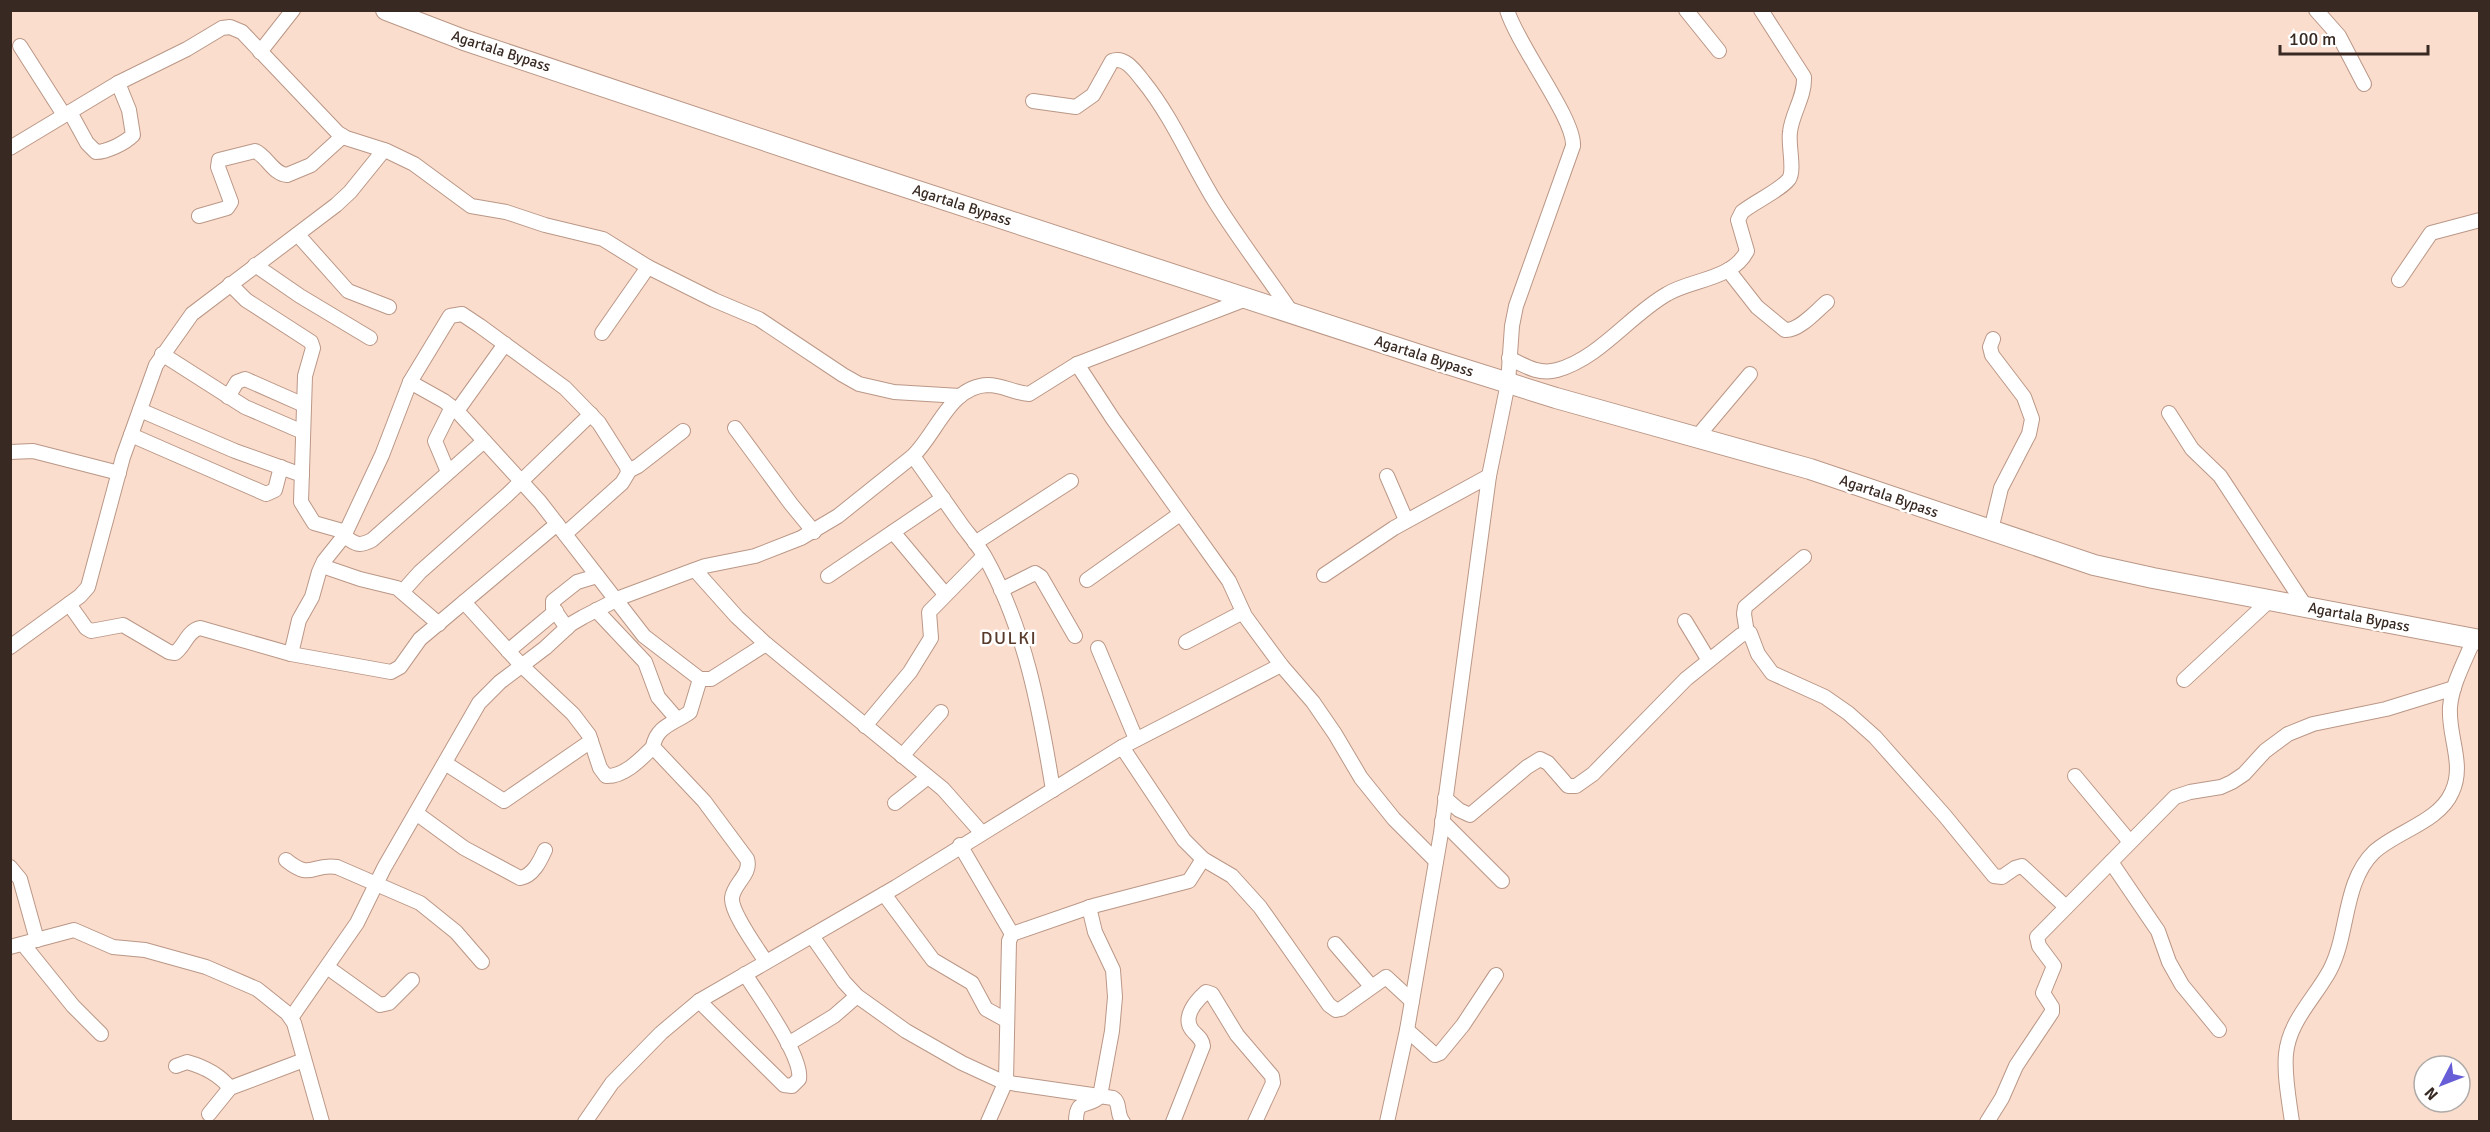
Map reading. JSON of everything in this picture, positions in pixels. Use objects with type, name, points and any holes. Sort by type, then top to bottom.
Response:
[{"type":"highway","name":"Agartala Bypass","points":[[386,10],[464,40],[1292,313],[1508,383],[1697,436],[1864,487],[2094,565],[2477,640]]},
{"type":"street","points":[[260,52],[293,10]]},
{"type":"street","points":[[1387,1122],[1407,1030],[1436,861],[1489,476],[1508,383],[1516,306],[1561,183],[1574,138],[1567,122],[1516,36],[1507,10]]},
{"type":"street","points":[[1686,10],[1719,51]]},
{"type":"street","points":[[1509,358],[1533,370],[1546,372],[1569,366],[1667,293],[1728,270],[1744,258],[1747,251],[1738,220],[1742,212],[1789,179],[1792,170],[1789,151],[1790,130],[1804,86],[1804,77],[1761,10]]},
{"type":"street","points":[[2316,10],[2339,36],[2364,84]]},
{"type":"street","points":[[10,148],[118,83],[222,28],[230,27],[237,29],[343,136],[384,150],[414,164],[471,206],[506,212],[545,225],[603,239],[648,267],[714,300],[759,319],[859,384],[894,392],[960,396]]},
{"type":"street","points":[[20,45],[87,143],[96,152],[101,152],[133,135],[131,117],[118,83]]},
{"type":"street","points":[[1033,101],[1076,107],[1093,95],[1112,61],[1118,58],[1124,60],[1144,82],[1172,124],[1216,203],[1292,313]]},
{"type":"street","points":[[199,216],[227,208],[231,202],[218,167],[219,160],[255,151],[260,153],[278,172],[287,175],[311,165],[343,136]]},
{"type":"street","points":[[10,647],[69,604],[88,587],[119,473],[140,410],[162,354],[192,314],[298,235],[350,192],[384,150]]},
{"type":"street","points":[[2399,280],[2431,233],[2480,220]]},
{"type":"street","points":[[298,235],[348,291],[389,307]]},
{"type":"street","points":[[255,265],[300,297],[370,338]]},
{"type":"street","points":[[602,333],[648,267]]},
{"type":"street","points":[[1728,270],[1757,307],[1785,330],[1798,326],[1827,302]]},
{"type":"street","points":[[230,284],[250,303],[311,342],[313,348],[306,369],[301,502],[311,519],[318,524],[345,534],[356,545],[363,545],[372,540],[484,441]]},
{"type":"street","points":[[291,1018],[357,923],[377,883],[479,703],[500,681],[522,666],[567,628],[615,600],[695,570],[755,556],[814,532],[838,516],[913,456],[960,396],[974,388],[987,385],[1029,394],[1077,364],[1249,298]]},
{"type":"street","points":[[291,654],[299,620],[312,597],[322,566],[345,534],[382,455],[410,382],[444,322],[454,314],[462,314],[565,388],[591,414],[628,471]]},
{"type":"street","points":[[1990,530],[2001,488],[2029,434],[2032,419],[2024,397],[1992,355],[1990,347],[1994,339]]},
{"type":"street","points":[[448,472],[435,441],[454,409],[505,344]]},
{"type":"street","points":[[162,354],[245,407],[303,432]]},
{"type":"street","points":[[1077,364],[1113,419],[1229,581],[1243,612],[1335,734],[1361,778],[1394,819],[1436,861]]},
{"type":"street","points":[[1697,436],[1750,374]]},
{"type":"street","points":[[228,397],[237,382],[245,379],[304,405]]},
{"type":"street","points":[[410,382],[454,409],[522,481],[644,636],[700,679],[711,679],[766,644]]},
{"type":"street","points":[[140,410],[235,451],[302,475]]},
{"type":"street","points":[[2169,413],[2192,449],[2220,476],[2306,607]]},
{"type":"street","points":[[403,591],[420,572],[522,481],[591,414]]},
{"type":"street","points":[[735,428],[814,532]]},
{"type":"street","points":[[69,604],[91,631],[117,624],[123,625],[174,653],[179,650],[190,633],[200,628],[291,654],[391,672],[400,667],[420,639],[561,529],[609,496],[622,483],[628,471],[638,466],[683,430]]},
{"type":"street","points":[[131,435],[266,495],[275,490],[281,468]]},
{"type":"street","points":[[10,452],[33,452],[119,473]]},
{"type":"street","points":[[913,456],[984,556],[1001,590],[1017,630],[1031,678],[1042,722],[1053,790]]},
{"type":"street","points":[[1386,476],[1406,520]]},
{"type":"street","points":[[1324,575],[1406,520],[1489,476]]},
{"type":"street","points":[[975,543],[1071,481]]},
{"type":"street","points":[[828,576],[943,498]]},
{"type":"street","points":[[1087,580],[1180,514]]},
{"type":"street","points":[[894,532],[945,594]]},
{"type":"street","points":[[865,726],[910,672],[931,638],[929,612],[984,556]]},
{"type":"street","points":[[1804,557],[1745,607],[1747,633],[1753,637],[1758,654],[1772,673],[1825,698],[1848,713],[1875,737],[1994,876],[2002,877],[2018,866],[2022,867],[2066,907]]},
{"type":"street","points":[[322,566],[403,591],[439,624]]},
{"type":"street","points":[[695,570],[737,617],[766,644],[943,789],[981,832]]},
{"type":"street","points":[[1001,590],[1028,574],[1035,573],[1041,577],[1076,636]]},
{"type":"street","points":[[567,628],[552,604],[556,597],[577,582],[597,576]]},
{"type":"street","points":[[2184,680],[2270,600]]},
{"type":"street","points":[[464,603],[522,666],[573,714],[591,741],[600,768],[606,776],[612,776],[633,765],[652,747],[663,728],[690,712],[700,679]]},
{"type":"street","points":[[596,610],[645,662],[658,697],[677,719]]},
{"type":"street","points":[[508,651],[555,611]]},
{"type":"street","points":[[1186,642],[1243,612]]},
{"type":"street","points":[[1685,621],[1708,659]]},
{"type":"street","points":[[1445,798],[1459,810],[1470,815],[1527,767],[1540,759],[1548,763],[1568,786],[1576,786],[1593,774],[1664,700],[1708,659],[1747,633]]},
{"type":"street","points":[[2292,1122],[2286,1053],[2297,1019],[2330,970],[2339,947],[2352,892],[2364,863],[2375,852],[2436,812],[2448,801],[2457,781],[2458,766],[2450,708],[2454,688],[2477,640]]},
{"type":"street","points":[[1098,648],[1136,739]]},
{"type":"street","points":[[585,1122],[612,1083],[661,1033],[699,1001],[884,894],[1122,747],[1281,665]]},
{"type":"street","points":[[1987,1122],[2002,1098],[2016,1066],[2050,1019],[2052,1007],[2043,993],[2054,966],[2039,946],[2037,937],[2175,797],[2221,787],[2232,782],[2244,774],[2265,751],[2288,734],[2313,724],[2386,709],[2454,688]]},
{"type":"street","points":[[902,756],[941,712]]},
{"type":"street","points":[[445,763],[504,801],[591,741]]},
{"type":"street","points":[[652,747],[704,801],[747,859],[749,864],[747,870],[734,890],[732,903],[766,962]]},
{"type":"street","points":[[1122,747],[1184,840],[1203,859],[1232,876],[1260,907],[1329,1005],[1336,1010],[1341,1009],[1386,977],[1412,1001]]},
{"type":"street","points":[[2075,776],[2130,842]]},
{"type":"street","points":[[895,803],[928,777]]},
{"type":"street","points":[[416,813],[464,848],[520,878],[528,875],[538,865],[545,850]]},
{"type":"street","points":[[1442,821],[1502,881]]},
{"type":"street","points":[[960,845],[1012,934]]},
{"type":"street","points":[[988,1122],[1005,1082],[1009,941],[1012,934],[1089,907],[1189,881],[1203,859]]},
{"type":"street","points":[[286,860],[299,870],[309,872],[327,866],[337,867],[420,903],[456,932],[482,962]]},
{"type":"street","points":[[2111,862],[2142,904],[2158,931],[2169,962],[2182,985],[2219,1030]]},
{"type":"street","points":[[10,867],[20,879],[37,940]]},
{"type":"street","points":[[884,894],[933,960],[972,983],[986,1009],[1006,1020]]},
{"type":"street","points":[[1076,1122],[1077,1109],[1095,1101],[1100,1096],[1112,1031],[1115,997],[1113,970],[1095,932],[1089,907]]},
{"type":"street","points":[[101,1034],[17,946],[74,930],[113,947],[145,950],[206,967],[257,989],[291,1018],[322,1122]]},
{"type":"street","points":[[812,936],[844,982],[857,996],[914,1036],[962,1063],[1005,1082],[1116,1099],[1119,1118],[1123,1122]]},
{"type":"street","points":[[1335,944],[1371,986]]},
{"type":"street","points":[[327,967],[380,1005],[389,1003],[412,980]]},
{"type":"street","points":[[699,1001],[784,1085],[789,1087],[796,1084],[800,1074],[788,1044],[745,974]]},
{"type":"street","points":[[1407,1030],[1428,1050],[1435,1054],[1440,1053],[1463,1025],[1496,975]]},
{"type":"street","points":[[1173,1122],[1203,1046],[1203,1041],[1192,1029],[1188,1018],[1194,1004],[1206,992],[1212,994],[1237,1035],[1272,1076],[1273,1083],[1259,1120]]},
{"type":"street","points":[[788,1044],[834,1016],[857,996]]},
{"type":"street","points":[[209,1114],[230,1088],[304,1060]]},
{"type":"street","points":[[176,1066],[187,1062],[213,1072],[230,1088]]},
{"type":"district","name":"DULKI","points":[[1009,638]]}]
